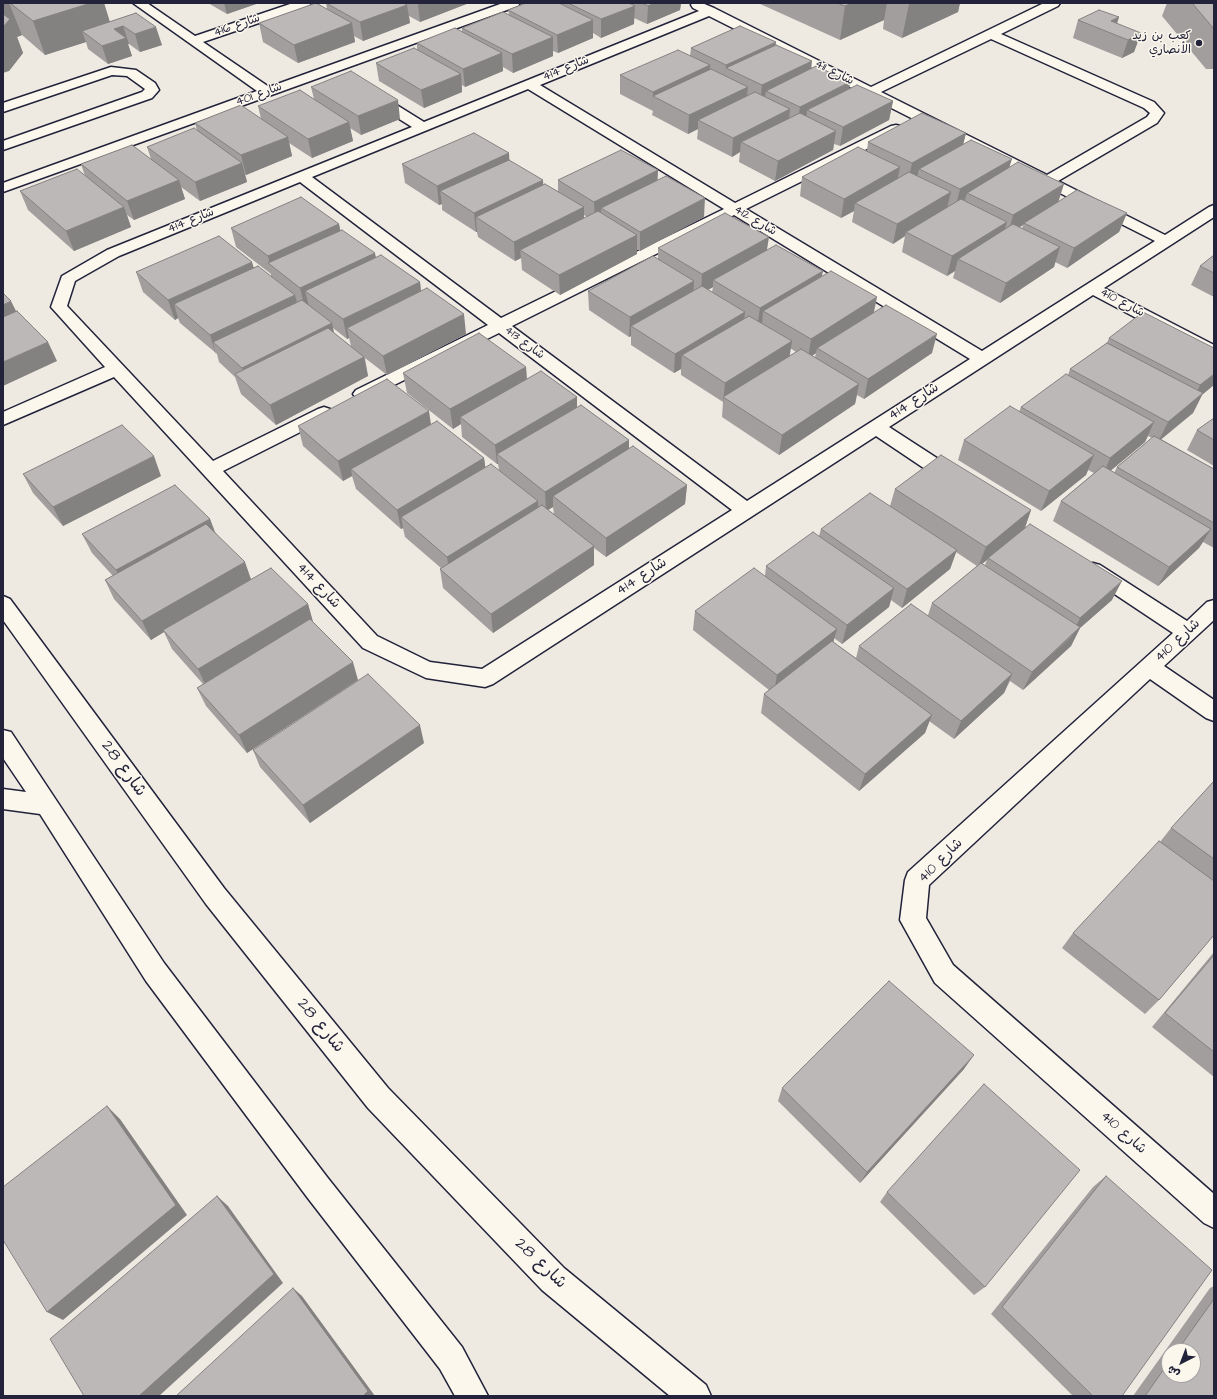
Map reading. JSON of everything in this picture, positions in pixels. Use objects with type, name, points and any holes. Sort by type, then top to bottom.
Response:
[{"type":"street","name":"شارع 416","points":[[139,3],[267,92]]},
{"type":"street","name":"شارع 416","points":[[193,40],[305,3]]},
{"type":"street","name":"شارع 401","points":[[3,188],[514,3]]},
{"type":"street","name":"شارع 411","points":[[694,3],[1166,241]]},
{"type":"street","points":[[872,92],[1054,3]]},
{"type":"street","name":"شارع 414","points":[[710,11],[113,253],[68,279],[59,307],[370,642],[426,670],[485,678],[1214,210]]},
{"type":"street","points":[[991,34],[1150,105],[1157,114],[1152,120],[1048,181]]},
{"type":"street","points":[[331,69],[344,77]]},
{"type":"street","points":[[3,108],[111,71],[131,73],[150,86],[152,90],[147,95],[3,146]]},
{"type":"street","name":"شارع 412","points":[[529,84],[982,359]]},
{"type":"street","points":[[364,90],[422,127]]},
{"type":"street","points":[[210,470],[920,117]]},
{"type":"street","name":"شارع 413","points":[[302,176],[746,510]]},
{"type":"street","name":"شارع 410","points":[[1093,288],[1214,352]]},
{"type":"street","points":[[3,419],[117,369]]},
{"type":"street","points":[[876,427],[969,488]]},
{"type":"street","points":[[1075,558],[1188,632]]},
{"type":"street","name":"شارع 28","points":[[3,604],[215,896],[378,1098],[553,1279],[695,1396]]},
{"type":"street","name":"شارع 410","points":[[1214,608],[917,880],[913,920],[944,974],[1214,1213]]},
{"type":"street","points":[[1149,667],[1214,712]]},
{"type":"street","points":[[3,739],[48,805],[155,972],[317,1187],[451,1358],[472,1396]]},
{"type":"street","points":[[3,800],[48,805]]},
{"type":"building","points":[[10,3],[91,3],[33,21]]},
{"type":"building","points":[[316,3],[352,23],[294,45],[259,23]]},
{"type":"building","points":[[326,3],[404,3],[407,5],[360,22]]},
{"type":"building","points":[[526,3],[559,3],[593,20],[557,35],[508,10]]},
{"type":"building","points":[[568,3],[629,3],[635,6],[601,19]]},
{"type":"building","points":[[642,3],[654,3],[648,6]]},
{"type":"building","points":[[837,3],[852,3],[845,6]]},
{"type":"building","points":[[1192,3],[1214,3],[1214,29]]},
{"type":"building","points":[[1099,10],[1119,17],[1111,21],[1141,33],[1128,40],[1078,20]]},
{"type":"building","points":[[503,12],[553,37],[512,54],[462,28]]},
{"type":"building","points":[[136,13],[156,27],[135,34],[123,26],[114,29],[126,38],[102,46],[82,31]]},
{"type":"building","points":[[3,14],[10,19],[3,27]]},
{"type":"building","points":[[740,26],[776,42],[726,65],[691,48]]},
{"type":"building","points":[[455,28],[502,53],[463,69],[417,43]]},
{"type":"building","points":[[776,45],[812,61],[762,85],[726,68]]},
{"type":"building","points":[[414,48],[461,74],[421,90],[376,63]]},
{"type":"building","points":[[678,50],[710,65],[653,92],[620,75]]},
{"type":"building","points":[[816,66],[850,82],[800,107],[766,91]]},
{"type":"building","points":[[711,69],[748,87],[689,115],[653,96]]},
{"type":"building","points":[[351,71],[398,100],[358,116],[311,87]]},
{"type":"building","points":[[857,85],[893,101],[843,127],[807,110]]},
{"type":"building","points":[[300,90],[349,122],[308,139],[258,106]]},
{"type":"building","points":[[755,92],[790,109],[733,138],[698,120]]},
{"type":"building","points":[[241,105],[288,137],[241,155],[195,123]]},
{"type":"building","points":[[800,113],[836,131],[778,161],[741,142]]},
{"type":"building","points":[[922,113],[966,133],[912,163],[868,142]]},
{"type":"building","points":[[194,128],[242,163],[195,182],[147,147]]},
{"type":"building","points":[[474,133],[509,153],[437,186],[402,164]]},
{"type":"building","points":[[971,140],[1012,159],[960,189],[919,169]]},
{"type":"building","points":[[132,145],[179,180],[127,201],[81,164]]},
{"type":"building","points":[[858,147],[900,167],[844,199],[802,177]]},
{"type":"building","points":[[621,150],[658,170],[594,202],[558,180]]},
{"type":"building","points":[[509,160],[543,180],[474,213],[440,191]]},
{"type":"building","points":[[1018,162],[1064,184],[1013,215],[967,193]]},
{"type":"building","points":[[77,169],[124,207],[66,231],[20,191]]},
{"type":"building","points":[[909,172],[951,192],[897,224],[855,203]]},
{"type":"building","points":[[666,176],[705,198],[640,232],[601,208]]},
{"type":"building","points":[[545,184],[584,207],[514,242],[476,217]]},
{"type":"building","points":[[1077,190],[1127,213],[1074,248],[1024,223]]},
{"type":"building","points":[[301,197],[339,224],[268,256],[231,228]]},
{"type":"building","points":[[961,199],[1007,222],[952,256],[906,232]]},
{"type":"building","points":[[598,211],[637,235],[559,275],[520,250]]},
{"type":"building","points":[[725,213],[769,237],[702,274],[658,248]]},
{"type":"building","points":[[1013,224],[1060,247],[1006,283],[958,259]]},
{"type":"building","points":[[342,230],[375,253],[300,288],[268,263]]},
{"type":"building","points":[[219,236],[252,262],[168,300],[136,272]]},
{"type":"building","points":[[776,245],[823,271],[760,308],[713,280]]},
{"type":"building","points":[[381,255],[420,282],[343,319],[305,291]]},
{"type":"building","points":[[1214,255],[1214,273],[1200,266]]},
{"type":"building","points":[[653,256],[694,281],[630,317],[588,291]]},
{"type":"building","points":[[258,266],[295,295],[210,335],[174,304]]},
{"type":"building","points":[[831,271],[877,297],[811,339],[763,311]]},
{"type":"building","points":[[702,286],[745,312],[675,354],[631,326]]},
{"type":"building","points":[[427,288],[464,314],[383,356],[347,328]]},
{"type":"building","points":[[3,293],[11,301],[3,305]]},
{"type":"building","points":[[302,300],[332,323],[242,368],[213,342]]},
{"type":"building","points":[[886,305],[937,334],[868,379],[817,348]]},
{"type":"building","points":[[17,311],[48,342],[3,362],[3,317]]},
{"type":"building","points":[[1143,312],[1214,348],[1214,374],[1200,385],[1109,338]]},
{"type":"building","points":[[749,316],[792,341],[725,383],[682,355]]},
{"type":"building","points":[[328,328],[364,357],[270,405],[235,374]]},
{"type":"building","points":[[479,333],[526,367],[450,409],[403,373]]},
{"type":"building","points":[[1107,343],[1203,393],[1168,422],[1070,369]]},
{"type":"building","points":[[801,349],[859,384],[782,435],[723,397]]},
{"type":"building","points":[[541,371],[577,397],[495,445],[460,417]]},
{"type":"building","points":[[1066,374],[1154,422],[1110,458],[1021,407]]},
{"type":"building","points":[[387,379],[429,411],[338,461],[298,426]]},
{"type":"building","points":[[581,405],[629,440],[545,492],[497,454]]},
{"type":"building","points":[[1010,406],[1094,455],[1049,491],[964,440]]},
{"type":"building","points":[[1214,418],[1214,440],[1197,430]]},
{"type":"building","points":[[437,421],[484,458],[397,510],[351,469]]},
{"type":"building","points":[[122,425],[154,456],[53,507],[23,474]]},
{"type":"building","points":[[1154,436],[1214,469],[1214,523],[1117,467]]},
{"type":"building","points":[[633,446],[687,485],[606,538],[553,496]]},
{"type":"building","points":[[941,455],[1031,510],[986,547],[895,489]]},
{"type":"building","points":[[491,464],[538,501],[447,557],[401,517]]},
{"type":"building","points":[[1103,466],[1211,529],[1169,567],[1061,501]]},
{"type":"building","points":[[175,485],[210,519],[116,570],[82,534]]},
{"type":"building","points":[[870,493],[957,550],[907,589],[821,529]]},
{"type":"building","points":[[542,505],[594,546],[491,614],[440,569]]},
{"type":"building","points":[[206,524],[245,562],[142,621],[105,580]]},
{"type":"building","points":[[1030,524],[1122,581],[1080,618],[988,558]]},
{"type":"building","points":[[813,532],[894,588],[847,625],[766,566]]},
{"type":"building","points":[[981,563],[1080,627],[1032,672],[932,603]]},
{"type":"building","points":[[271,568],[308,604],[198,669],[163,630]]},
{"type":"building","points":[[754,568],[837,629],[777,675],[695,611]]},
{"type":"building","points":[[911,604],[1012,674],[961,721],[859,646]]},
{"type":"building","points":[[310,619],[353,662],[239,735],[197,688]]},
{"type":"building","points":[[832,641],[932,715],[865,774],[764,694]]},
{"type":"building","points":[[368,674],[420,725],[303,805],[253,750]]},
{"type":"building","points":[[1214,781],[1214,859],[1171,828]]},
{"type":"building","points":[[1159,841],[1214,881],[1214,935],[1159,1000],[1073,933]]},
{"type":"building","points":[[1214,955],[1214,1052],[1165,1013]]},
{"type":"building","points":[[889,981],[974,1055],[867,1172],[782,1088]]},
{"type":"building","points":[[984,1084],[1080,1170],[985,1287],[887,1192]]},
{"type":"building","points":[[107,1106],[176,1205],[47,1312],[3,1240],[3,1187]]},
{"type":"building","points":[[1106,1176],[1212,1270],[1122,1396],[1093,1396],[1002,1307]]},
{"type":"building","points":[[217,1196],[274,1274],[139,1396],[84,1396],[50,1339]]},
{"type":"building","points":[[293,1288],[368,1391],[363,1396],[176,1396]]},
{"type":"building","points":[[1214,1299],[1214,1396],[1145,1396],[1161,1373],[1161,1383],[1201,1383],[1201,1343],[1183,1343]]},
{"type":"place","name":"كعب بن زيد الأنصاري","points":[[1199,43]]}]
